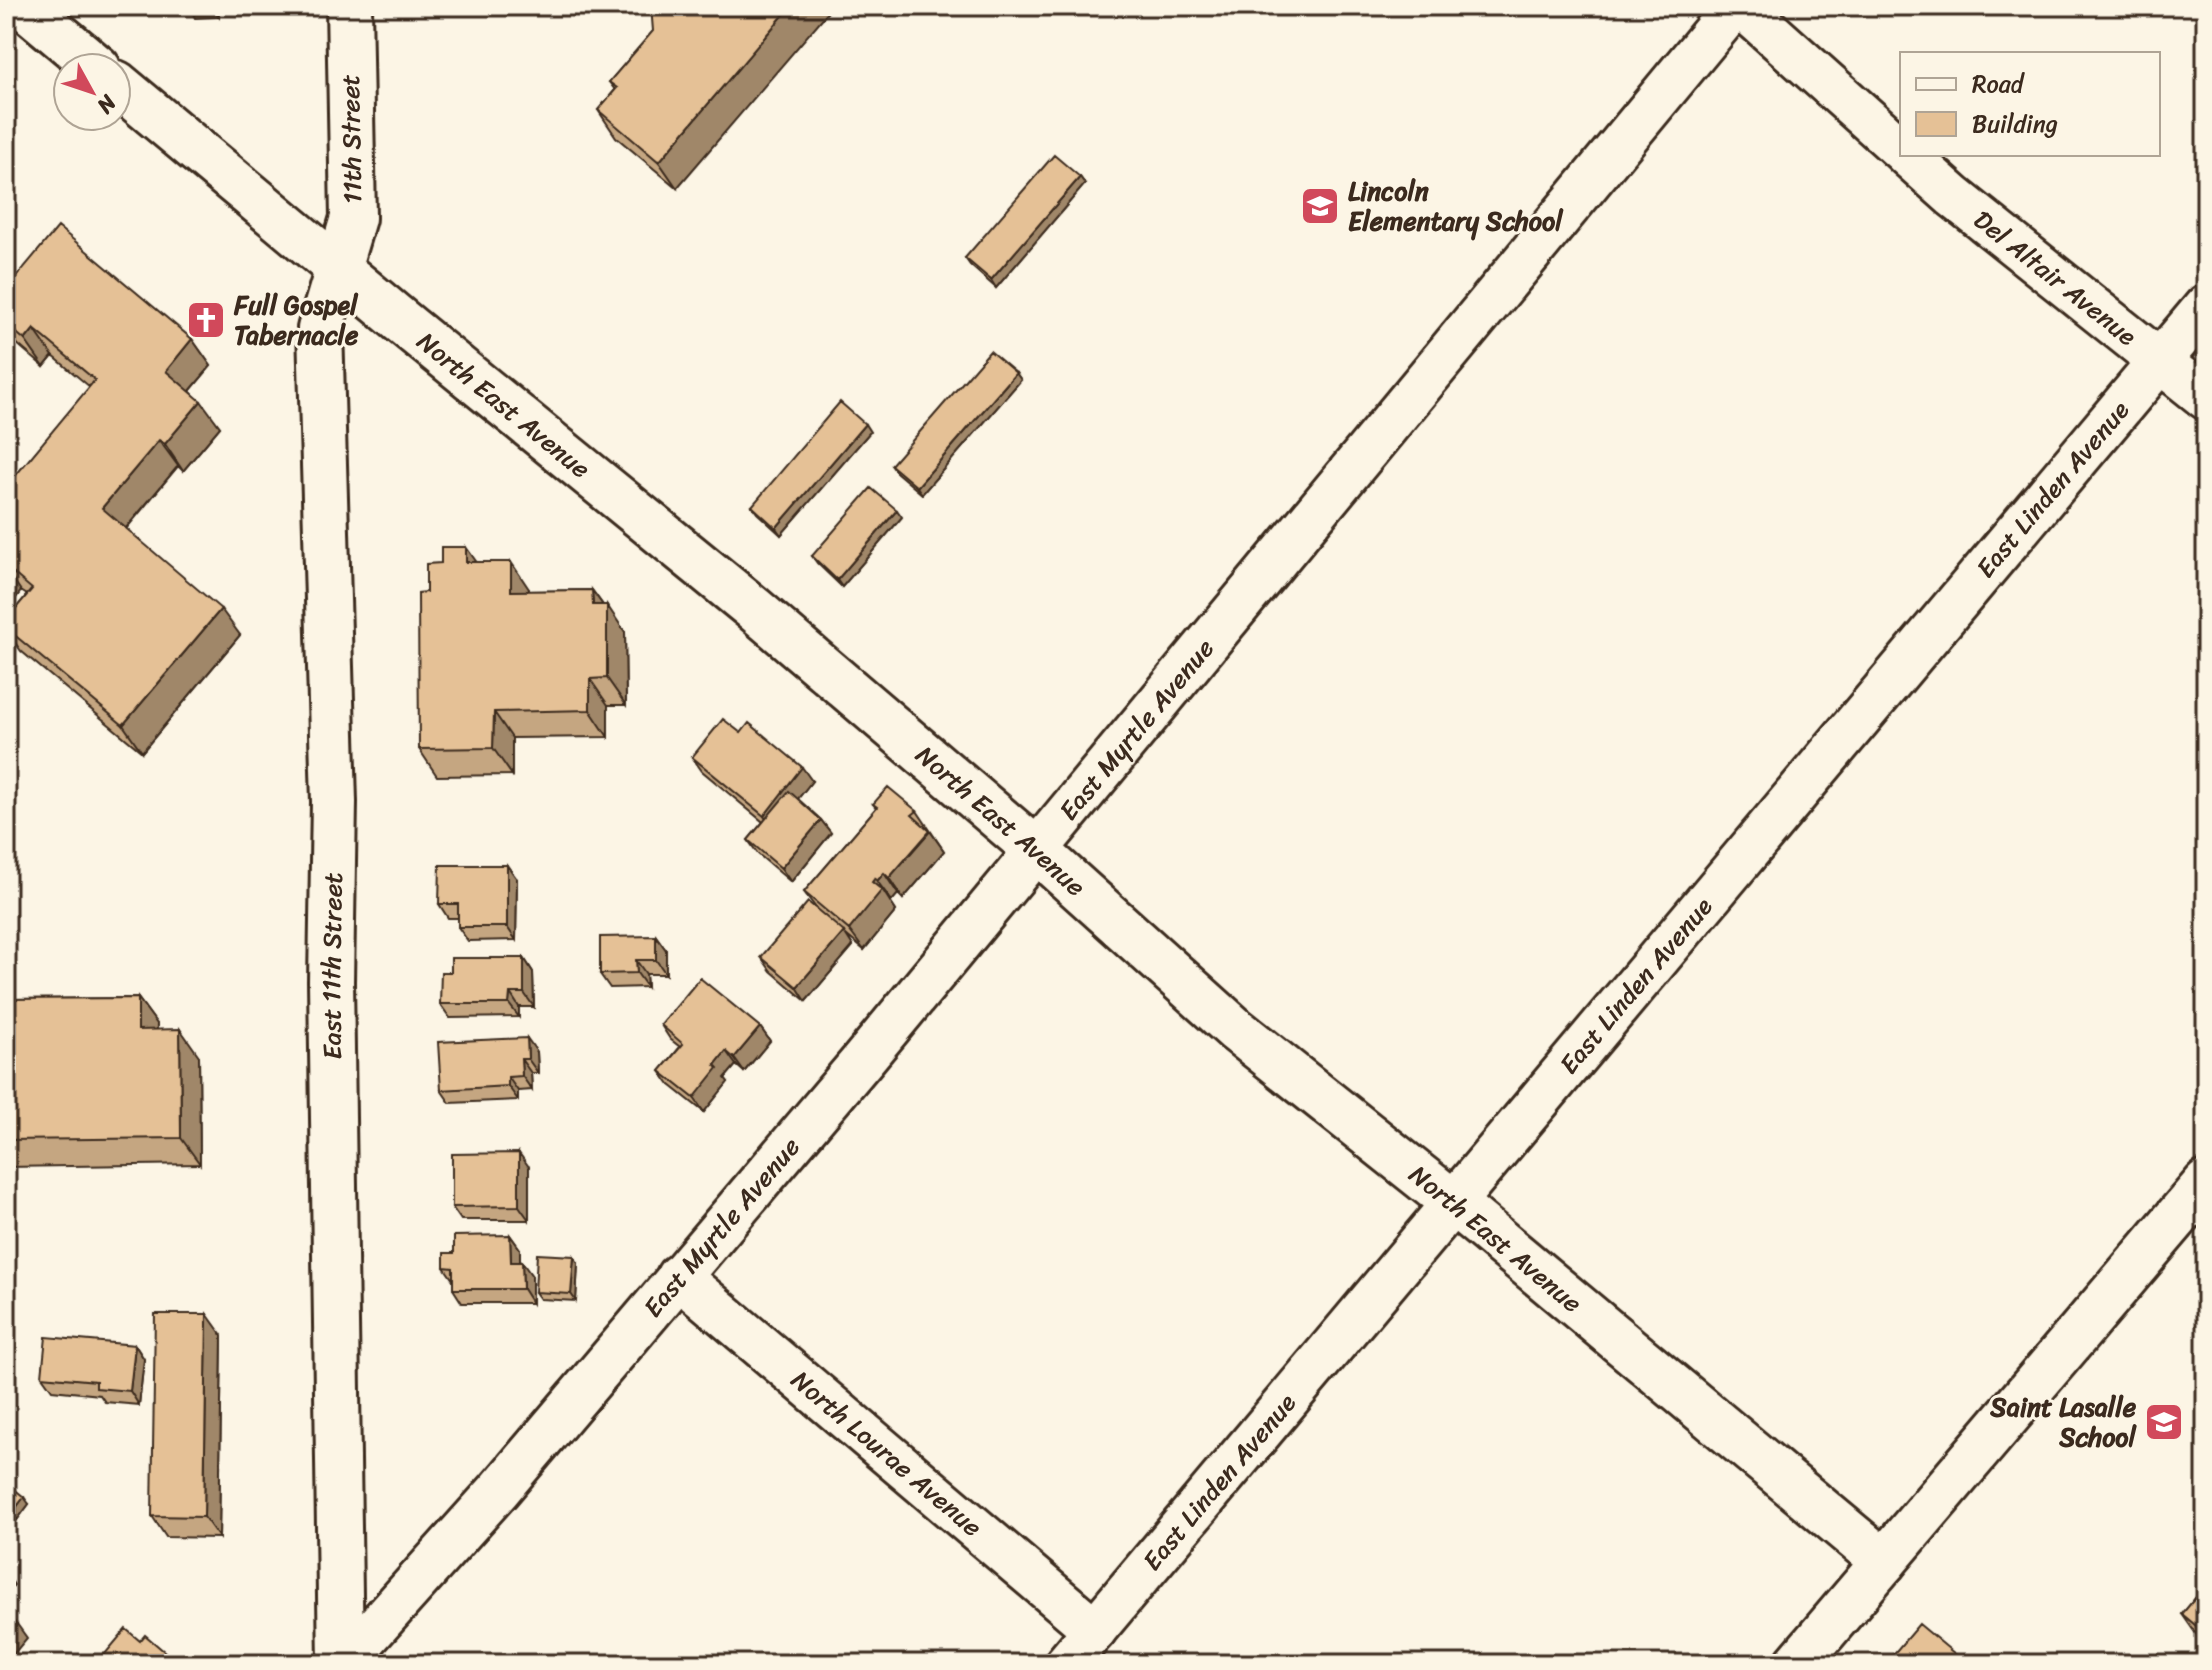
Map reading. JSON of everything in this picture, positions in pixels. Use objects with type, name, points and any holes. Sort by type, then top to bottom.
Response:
[{"type":"street","points":[[24,6],[79,52]]},
{"type":"street","name":"11th Street","points":[[338,270],[353,218],[349,6]]},
{"type":"street","name":"Del Altair Avenue","points":[[1738,6],[1900,148]]},
{"type":"street","name":"East Myrtle Avenue","points":[[342,1664],[499,1490],[862,1061],[1738,6]]},
{"type":"street","name":"North East Avenue","points":[[132,96],[338,270],[753,608],[1035,849],[1235,1029],[1455,1204],[1884,1562]]},
{"type":"street","name":"Del Altair Avenue","points":[[1908,156],[1953,196],[2206,398]]},
{"type":"street","name":"East 11th Street","points":[[338,270],[320,329],[334,802],[331,981],[342,1664]]},
{"type":"street","name":"East Linden Avenue","points":[[1066,1664],[2206,306]]},
{"type":"street","points":[[1797,1664],[2206,1183]]},
{"type":"street","name":"North Lourae Avenue","points":[[678,1276],[1095,1630]]},
{"type":"building","points":[[190,6],[214,6],[214,10],[191,10]]},
{"type":"building","points":[[651,6],[791,6],[659,162],[598,110],[617,88],[609,82],[653,31]]},
{"type":"building","points":[[1054,155],[1080,177],[991,280],[965,258]]},
{"type":"building","points":[[58,227],[192,339],[166,371],[201,401],[165,444],[159,440],[102,508],[221,609],[123,725],[6,628],[6,620],[32,589],[6,567],[6,487],[95,380],[34,329],[25,340],[6,324],[6,289]]},
{"type":"building","points":[[990,351],[1016,373],[917,487],[891,465]]},
{"type":"building","points":[[840,402],[865,424],[776,528],[752,506]]},
{"type":"building","points":[[871,488],[897,510],[837,580],[812,556]]},
{"type":"building","points":[[441,547],[466,547],[466,562],[511,562],[511,591],[592,590],[593,605],[607,605],[607,678],[590,679],[590,710],[494,712],[493,748],[419,749],[418,593],[426,592],[426,564],[441,563]]},
{"type":"building","points":[[723,719],[741,733],[749,723],[802,767],[764,816],[692,757]]},
{"type":"building","points":[[888,787],[917,811],[912,815],[930,831],[889,878],[884,873],[877,881],[875,878],[872,882],[882,890],[849,930],[804,892],[877,807],[873,804]]},
{"type":"building","points":[[789,791],[821,820],[781,868],[748,840]]},
{"type":"building","points":[[440,865],[507,865],[507,927],[458,927],[458,904],[439,904]]},
{"type":"building","points":[[808,902],[844,932],[797,987],[761,957]]},
{"type":"building","points":[[656,936],[656,960],[636,960],[637,973],[600,974],[600,937]]},
{"type":"building","points":[[451,958],[524,958],[524,993],[510,993],[509,1004],[440,1004],[441,972],[451,972]]},
{"type":"building","points":[[700,978],[760,1027],[734,1058],[726,1051],[715,1065],[718,1068],[694,1098],[660,1071],[683,1044],[661,1025]]},
{"type":"building","points":[[138,998],[138,1030],[180,1029],[181,1138],[6,1140],[6,999]]},
{"type":"building","points":[[527,1038],[528,1059],[521,1059],[522,1076],[508,1077],[508,1086],[441,1090],[438,1042]]},
{"type":"building","points":[[519,1153],[519,1206],[452,1207],[452,1154]]},
{"type":"building","points":[[510,1235],[511,1262],[522,1262],[523,1289],[453,1289],[453,1268],[444,1267],[444,1253],[454,1253],[454,1236]]},
{"type":"building","points":[[537,1254],[574,1256],[571,1294],[535,1292]]},
{"type":"building","points":[[155,1314],[207,1314],[204,1517],[152,1516]]},
{"type":"building","points":[[46,1337],[135,1345],[130,1391],[96,1388],[96,1381],[42,1376]]},
{"type":"building","points":[[8,1484],[24,1497],[12,1513],[6,1508]]},
{"type":"building","points":[[2206,1585],[2206,1634],[2182,1614]]},
{"type":"building","points":[[6,1615],[17,1624],[6,1637]]},
{"type":"building","points":[[1919,1624],[1967,1664],[1885,1664]]},
{"type":"building","points":[[126,1629],[140,1641],[145,1635],[179,1664],[90,1664],[96,1657],[100,1660]]},
{"type":"place","name":"Lincoln Elementary School","points":[[1320,206]]},
{"type":"place","name":"Full Gospel Tabernacle","points":[[206,320]]},
{"type":"place","name":"Saint Lasalle School","points":[[2164,1422]]}]
